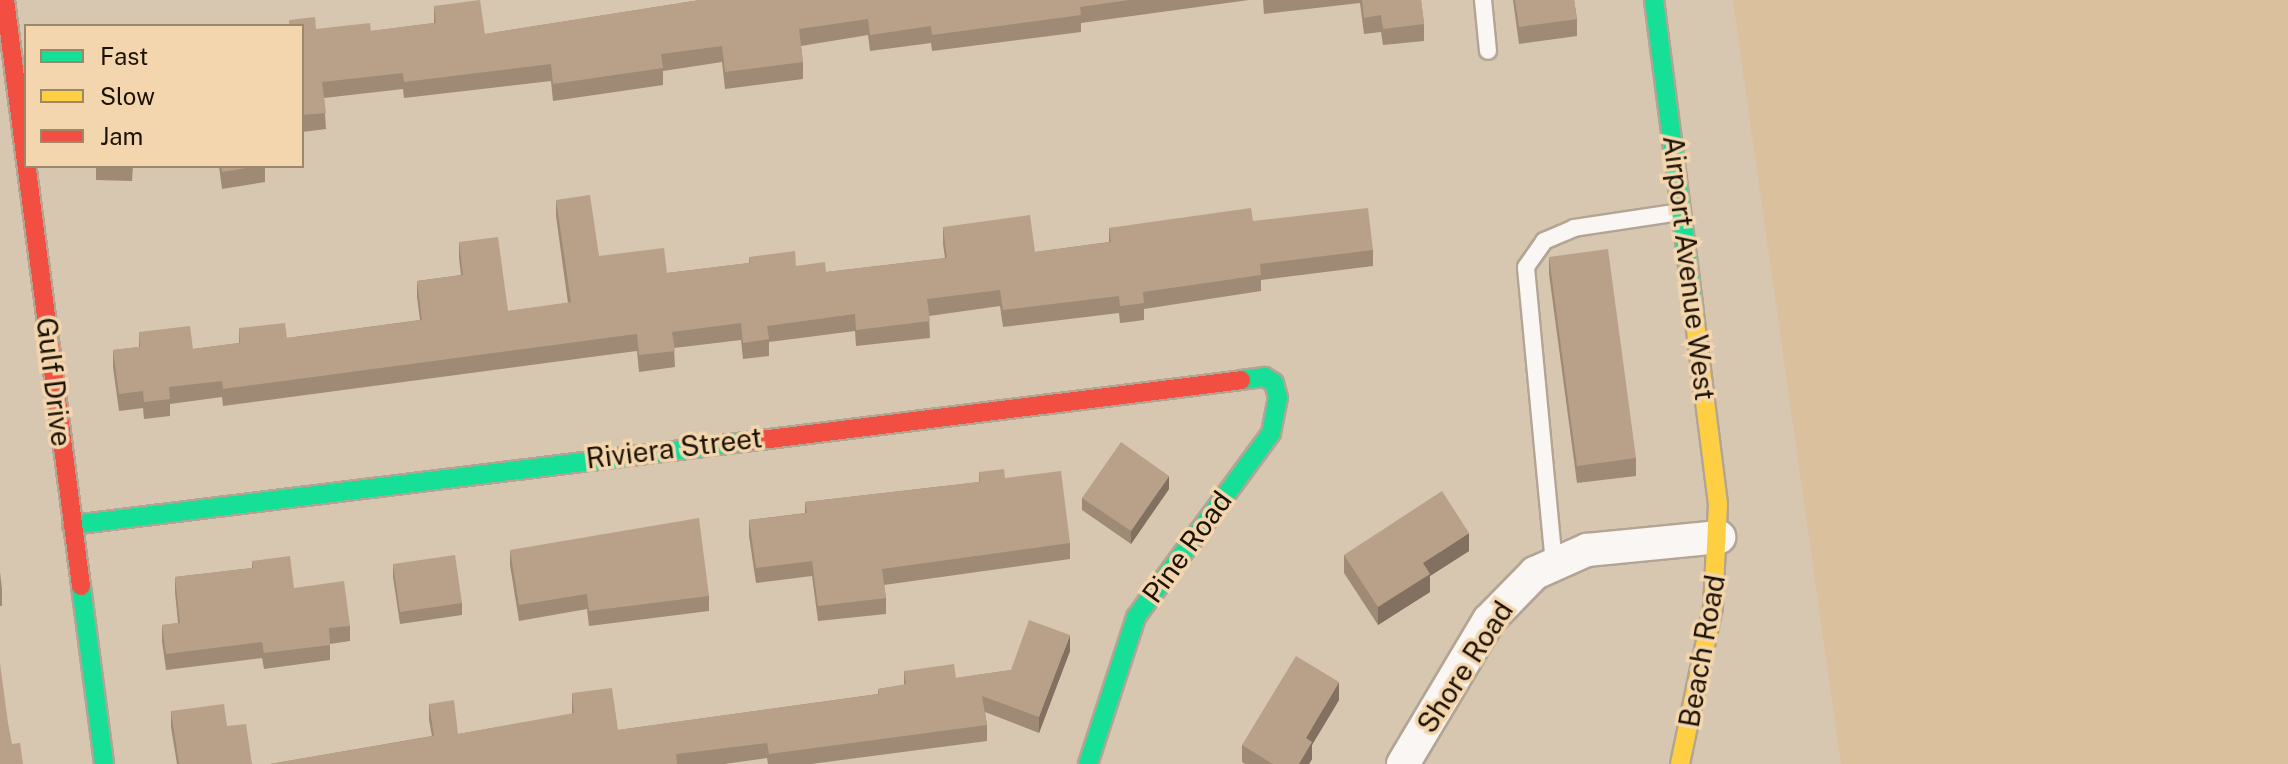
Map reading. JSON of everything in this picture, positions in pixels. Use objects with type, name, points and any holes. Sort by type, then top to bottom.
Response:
[{"type":"street","name":"Gulf Drive","points":[[5,0],[24,149]]},
{"type":"street","name":"Airport Avenue West","points":[[1654,0],[1714,460],[1719,537]]},
{"type":"street","name":"Gulf Drive","points":[[26,168],[104,764]]},
{"type":"street","name":"Riviera Street","points":[[72,525],[1254,375],[1274,383]]},
{"type":"street","name":"Pine Road","points":[[1088,764],[1136,617],[1271,433],[1278,411],[1274,383]]},
{"type":"street","name":"Shore Road","points":[[1403,764],[1489,620],[1507,597],[1554,564],[1587,550],[1719,537]]},
{"type":"street","name":"Beach Road","points":[[1680,764],[1707,646],[1719,537]]},
{"type":"lane","points":[[1483,0],[1488,51]]},
{"type":"lane","points":[[1554,564],[1526,267],[1544,241],[1574,228],[1681,212]]},
{"type":"shaded area","points":[[1733,0],[2288,0],[2288,764],[1841,764]]},
{"type":"building","points":[[480,0],[485,34],[700,0],[1129,0],[1080,7],[1081,15],[932,35],[931,26],[870,35],[868,19],[799,29],[803,62],[725,72],[722,46],[661,54],[663,68],[553,84],[551,64],[404,82],[403,73],[322,82],[326,113],[304,115],[304,24],[289,24],[289,20],[315,17],[316,29],[370,23],[371,31],[436,23],[434,6]]},
{"type":"building","points":[[1362,0],[1421,0],[1424,24],[1383,29],[1381,15],[1364,18]]},
{"type":"building","points":[[1515,0],[1574,0],[1577,19],[1519,27]]},
{"type":"building","points":[[221,168],[247,168],[222,172]]},
{"type":"building","points":[[590,195],[599,256],[664,248],[667,273],[750,263],[749,257],[795,251],[796,266],[825,262],[826,272],[947,258],[943,227],[1030,215],[1035,252],[1111,242],[1109,228],[1251,208],[1253,221],[1368,208],[1373,250],[1260,264],[1261,275],[1143,292],[1144,303],[1120,306],[1119,296],[1003,310],[1000,290],[927,299],[930,321],[856,330],[855,314],[767,326],[769,339],[743,343],[741,323],[672,332],[675,351],[639,355],[637,334],[223,389],[222,381],[169,387],[170,399],[144,402],[143,391],[119,394],[113,350],[140,347],[139,332],[190,326],[193,349],[240,343],[239,328],[285,323],[287,338],[422,320],[417,281],[463,275],[459,242],[498,237],[508,311],[571,302],[556,200]]},
{"type":"building","points":[[1608,249],[1636,458],[1577,466],[1549,257]]},
{"type":"building","points":[[1121,442],[1169,476],[1131,531],[1082,498]]},
{"type":"building","points":[[1004,469],[1005,478],[1061,471],[1070,543],[882,569],[886,598],[818,606],[812,561],[756,568],[749,520],[807,513],[805,502],[980,482],[979,472]]},
{"type":"building","points":[[1442,491],[1469,533],[1423,563],[1430,574],[1378,607],[1344,555]]},
{"type":"building","points":[[699,518],[709,596],[589,611],[587,594],[519,605],[510,550]]},
{"type":"building","points":[[455,555],[462,603],[400,612],[393,564]]},
{"type":"building","points":[[290,556],[294,588],[344,581],[350,626],[329,628],[330,645],[264,653],[262,642],[166,654],[162,625],[180,623],[175,577],[253,568],[252,561]]},
{"type":"building","points":[[1029,620],[1070,635],[1039,717],[982,696],[987,725],[769,754],[767,743],[676,754],[677,764],[270,764],[434,736],[429,704],[454,700],[458,734],[574,713],[572,693],[612,688],[618,730],[879,694],[878,689],[906,684],[904,671],[954,664],[956,678],[1011,670]]},
{"type":"building","points":[[1296,656],[1339,682],[1306,738],[1312,742],[1299,764],[1273,764],[1242,745]]},
{"type":"building","points":[[0,663],[12,744],[20,743],[23,764],[0,764]]},
{"type":"building","points":[[224,704],[227,726],[246,724],[252,764],[179,764],[171,711]]},
{"type":"traffic: fast","points":[[1654,0],[1693,306]]},
{"type":"traffic: fast","points":[[1088,764],[1136,617],[1271,433],[1278,398],[1274,383],[1265,377],[1241,380]]},
{"type":"traffic: fast","points":[[72,525],[745,442]]},
{"type":"traffic: fast","points":[[81,586],[104,764]]},
{"type":"traffic: slow","points":[[1680,764],[1713,607],[1718,504],[1693,306]]},
{"type":"traffic: jam","points":[[5,0],[24,146]]},
{"type":"traffic: jam","points":[[27,168],[81,586]]},
{"type":"traffic: jam","points":[[745,442],[1241,380]]}]
